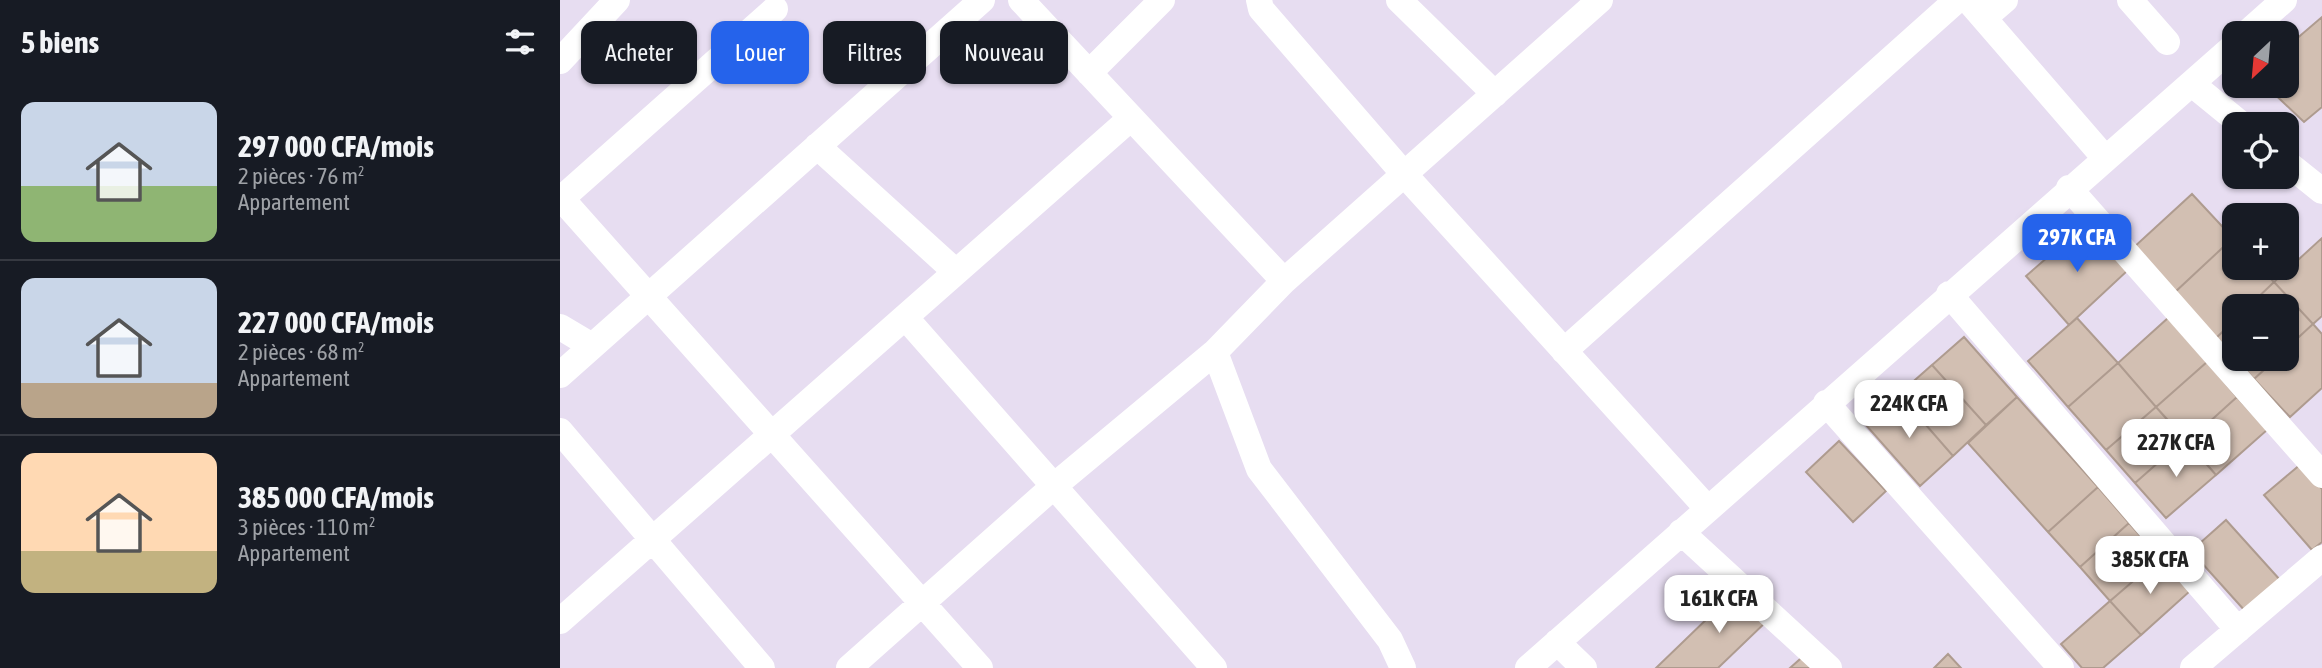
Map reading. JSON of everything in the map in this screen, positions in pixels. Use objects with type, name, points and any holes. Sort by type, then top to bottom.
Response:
[{"type":"street","points":[[560,61],[617,0]]},
{"type":"street","points":[[560,375],[982,0]]},
{"type":"street","points":[[1021,0],[1284,281]]},
{"type":"street","points":[[1089,73],[1162,0]]},
{"type":"street","points":[[1259,0],[1261,9],[1404,174],[1707,508]]},
{"type":"street","points":[[1399,0],[1494,94]]},
{"type":"street","points":[[849,668],[1054,485],[1215,352],[1284,281],[1600,0]]},
{"type":"street","points":[[1564,351],[1957,0]]},
{"type":"street","points":[[2005,0],[1976,9],[2104,157]]},
{"type":"street","points":[[2130,0],[2167,42]]},
{"type":"street","points":[[2260,21],[2284,0]]},
{"type":"street","points":[[775,9],[561,198],[980,668]]},
{"type":"street","points":[[1528,668],[2104,157],[2222,56]]},
{"type":"street","points":[[2192,83],[2227,112]]},
{"type":"street","points":[[560,621],[1131,118]]},
{"type":"street","points":[[817,146],[956,272]]},
{"type":"street","points":[[2299,173],[2322,191]]},
{"type":"street","points":[[2069,188],[2322,475]]},
{"type":"street","points":[[1949,295],[2238,630]]},
{"type":"street","points":[[905,317],[1214,668]]},
{"type":"street","points":[[560,327],[592,346]]},
{"type":"street","points":[[1215,352],[1259,469],[1390,640],[1403,668]]},
{"type":"street","points":[[1826,403],[2061,668]]},
{"type":"street","points":[[560,431],[762,668]]},
{"type":"street","points":[[1681,532],[1829,668]]},
{"type":"street","points":[[2193,668],[2322,558]]},
{"type":"street","points":[[1557,642],[1584,668]]},
{"type":"building","points":[[2322,17],[2322,107],[2304,122],[2299,117],[2299,112],[2293,112],[2279,98],[2300,98],[2300,36]]},
{"type":"building","points":[[2192,194],[2222,226],[2222,248],[2174,293],[2133,248]]},
{"type":"building","points":[[2086,224],[2127,271],[2069,325],[2026,276]]},
{"type":"building","points":[[2322,238],[2322,316],[2313,324],[2299,309],[2299,294],[2285,294],[2274,282],[2299,280],[2299,259]]},
{"type":"building","points":[[2222,248],[2222,280],[2274,282],[2262,294],[2222,294],[2222,332],[2216,338],[2174,293]]},
{"type":"building","points":[[2274,282],[2285,294],[2262,294]]},
{"type":"building","points":[[2299,309],[2313,324],[2299,337]]},
{"type":"building","points":[[2077,318],[2118,363],[2068,407],[2028,361]]},
{"type":"building","points":[[2168,318],[2207,362],[2156,407],[2118,363]]},
{"type":"building","points":[[2313,324],[2322,334],[2322,388],[2290,417],[2254,379],[2263,371],[2299,371],[2299,337]]},
{"type":"building","points":[[2222,332],[2222,344],[2216,338]]},
{"type":"building","points":[[1964,337],[2017,397],[1986,425],[1932,365]]},
{"type":"building","points":[[2207,362],[2237,397],[2187,442],[2156,407]]},
{"type":"building","points":[[2118,363],[2156,407],[2106,450],[2068,407]]},
{"type":"building","points":[[1932,365],[1986,425],[1953,456],[1899,394]]},
{"type":"building","points":[[2246,371],[2263,371],[2254,379]]},
{"type":"building","points":[[1899,394],[1953,456],[1920,486],[1865,424]]},
{"type":"building","points":[[2017,397],[2098,487],[2048,532],[1968,443]]},
{"type":"building","points":[[2237,397],[2267,430],[2216,475],[2187,442]]},
{"type":"building","points":[[2156,407],[2185,439],[2135,483],[2106,450]]},
{"type":"building","points":[[2185,439],[2216,475],[2166,518],[2135,483]]},
{"type":"building","points":[[1839,441],[1886,491],[1853,522],[1806,472]]},
{"type":"building","points":[[2301,464],[2322,489],[2322,542],[2312,550],[2264,495]]},
{"type":"building","points":[[2098,487],[2129,523],[2080,567],[2048,532]]},
{"type":"building","points":[[2226,520],[2281,581],[2246,612],[2191,551]]},
{"type":"building","points":[[2129,523],[2160,558],[2110,601],[2080,567]]},
{"type":"building","points":[[2160,558],[2190,591],[2141,635],[2110,601]]},
{"type":"building","points":[[1739,588],[1769,619],[1718,668],[1656,668]]},
{"type":"building","points":[[2110,601],[2141,635],[2103,668],[2082,668],[2061,644]]},
{"type":"building","points":[[1808,652],[1823,668],[1790,668]]},
{"type":"building","points":[[1948,654],[1961,668],[1934,668]]}]
